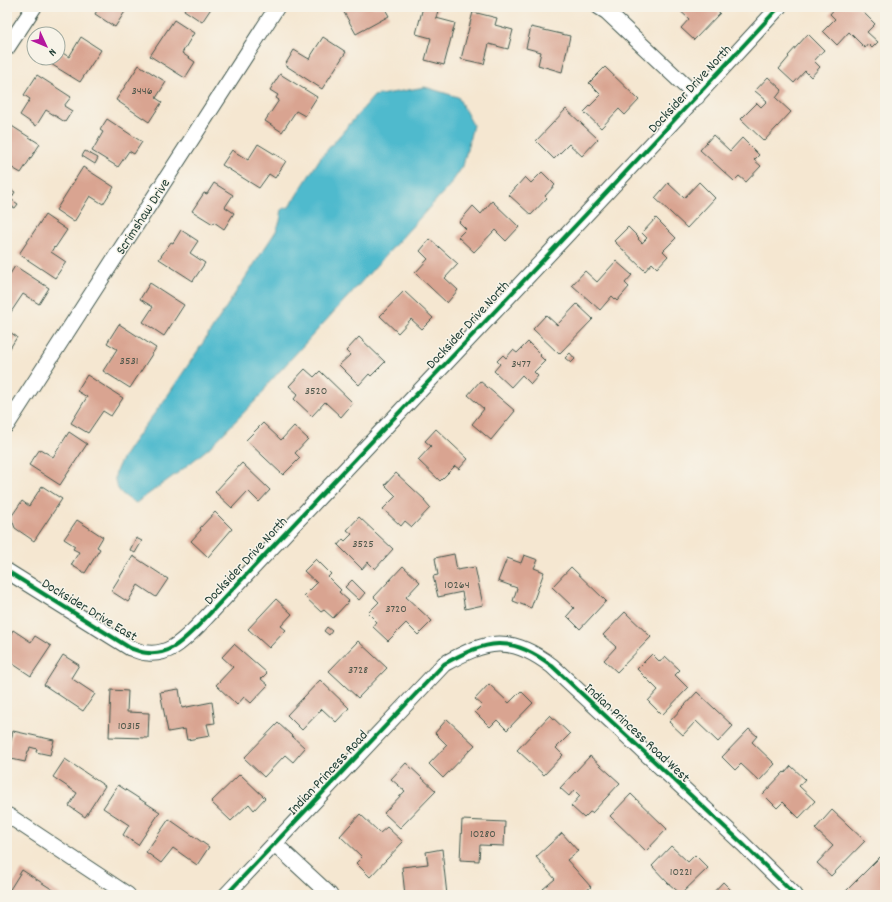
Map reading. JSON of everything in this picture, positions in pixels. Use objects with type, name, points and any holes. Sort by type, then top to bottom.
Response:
[{"type":"street","points":[[7,48],[34,7]]},
{"type":"street","name":"Scrimshaw Drive","points":[[7,425],[277,7]]},
{"type":"street","points":[[599,7],[607,12],[697,97]]},
{"type":"street","name":"Docksider Drive North","points":[[166,652],[178,645],[199,625],[697,97],[779,7]]},
{"type":"street","name":"Docksider Drive East","points":[[7,571],[130,648],[148,654],[166,652]]},
{"type":"street","name":"Indian Princess Road West","points":[[444,664],[467,651],[491,644],[516,646],[536,654],[552,666],[796,895]]},
{"type":"street","name":"Indian Princess Road","points":[[226,895],[444,664]]},
{"type":"street","points":[[9,816],[128,895]]},
{"type":"street","points":[[275,844],[330,895]]},
{"type":"water","points":[[425,87],[458,97],[473,125],[463,166],[450,185],[268,384],[262,394],[210,447],[183,469],[136,503],[128,498],[118,489],[115,481],[117,468],[122,458],[182,375],[276,231],[280,221],[282,209],[289,207],[321,157],[374,96]]},
{"type":"building","points":[[99,7],[128,7],[115,27],[95,14]]},
{"type":"building","points":[[186,7],[212,7],[202,22],[184,10]]},
{"type":"building","points":[[341,7],[384,7],[389,16],[356,34]]},
{"type":"building","points":[[423,7],[439,7],[436,18],[455,23],[444,65],[425,60],[431,38],[416,34]]},
{"type":"building","points":[[676,7],[713,7],[720,13],[694,40],[681,28],[689,19]]},
{"type":"building","points":[[836,7],[858,7],[875,24],[867,32],[878,42],[872,48],[868,44],[865,48],[849,32],[837,45],[823,31],[835,19],[830,14]]},
{"type":"building","points":[[473,12],[497,18],[495,25],[513,30],[508,49],[489,44],[484,64],[461,59]]},
{"type":"building","points":[[174,20],[194,33],[182,53],[195,62],[185,78],[150,56]]},
{"type":"building","points":[[531,27],[570,36],[562,72],[538,65],[541,52],[526,48]]},
{"type":"building","points":[[808,34],[824,50],[814,61],[820,67],[811,77],[805,71],[794,83],[779,69],[789,57],[788,56]]},
{"type":"building","points":[[81,37],[101,50],[80,82],[54,66],[66,66],[66,55],[69,57]]},
{"type":"building","points":[[323,37],[346,52],[322,89],[285,65],[294,50],[309,59]]},
{"type":"building","points":[[139,65],[166,82],[156,98],[162,102],[149,122],[116,100]]},
{"type":"building","points":[[605,67],[639,100],[625,115],[619,109],[601,128],[584,112],[601,95],[589,83]]},
{"type":"building","points":[[280,74],[317,97],[305,116],[296,111],[282,132],[265,121],[279,100],[276,98],[278,95],[270,90]]},
{"type":"building","points":[[37,75],[71,97],[64,106],[72,111],[65,122],[46,110],[36,126],[20,115],[30,99],[24,95]]},
{"type":"building","points":[[768,77],[782,90],[776,98],[791,112],[764,141],[741,119],[757,103],[761,107],[767,101],[755,91]]},
{"type":"building","points":[[566,109],[598,139],[582,156],[569,144],[554,159],[536,141]]},
{"type":"building","points":[[107,119],[142,142],[134,154],[129,151],[118,167],[92,151],[103,132],[100,130]]},
{"type":"building","points":[[7,123],[40,144],[21,173],[7,165],[7,151],[11,144],[7,141]]},
{"type":"building","points":[[713,135],[730,151],[742,138],[759,155],[754,160],[761,166],[746,182],[739,176],[734,181],[700,150]]},
{"type":"building","points":[[258,144],[286,161],[275,178],[269,174],[259,188],[222,165],[232,150],[248,160]]},
{"type":"building","points":[[85,151],[98,158],[95,164],[82,156]]},
{"type":"building","points":[[83,167],[114,187],[103,204],[90,196],[74,222],[56,210]]},
{"type":"building","points":[[542,172],[555,185],[545,196],[547,198],[531,215],[509,195],[525,177],[531,183]]},
{"type":"building","points":[[699,182],[715,198],[687,228],[655,198],[668,183],[684,198]]},
{"type":"building","points":[[214,183],[233,195],[225,207],[234,213],[224,229],[192,211],[204,193],[207,194]]},
{"type":"building","points":[[7,187],[15,192],[7,205]]},
{"type":"building","points":[[12,200],[18,204],[15,208],[9,205]]},
{"type":"building","points":[[492,201],[519,227],[506,241],[495,230],[474,252],[458,237],[466,229],[459,222],[473,206],[481,214]]},
{"type":"building","points":[[45,215],[67,230],[51,252],[66,262],[55,278],[19,254]]},
{"type":"building","points":[[656,218],[676,238],[663,251],[668,256],[657,268],[652,263],[645,271],[614,241],[628,227],[642,243],[647,238],[642,233]]},
{"type":"building","points":[[181,230],[198,241],[190,253],[205,263],[193,281],[159,259],[171,242],[173,243]]},
{"type":"building","points":[[430,239],[458,264],[445,278],[458,290],[447,303],[415,273],[428,259],[420,251]]},
{"type":"building","points":[[616,261],[632,275],[625,283],[629,287],[617,301],[612,296],[600,310],[572,285],[585,271],[597,282]]},
{"type":"building","points":[[15,266],[49,288],[39,304],[23,294],[7,318],[7,279]]},
{"type":"building","points":[[150,283],[184,305],[164,336],[143,322],[153,307],[140,299]]},
{"type":"building","points":[[404,291],[433,318],[422,329],[411,319],[398,333],[380,316]]},
{"type":"building","points":[[577,304],[593,319],[559,354],[533,329],[546,315],[557,325]]},
{"type":"building","points":[[119,324],[156,348],[130,388],[103,371],[117,349],[107,343]]},
{"type":"building","points":[[7,330],[17,337],[7,353]]},
{"type":"building","points":[[359,337],[385,362],[371,376],[369,374],[359,385],[339,365],[350,355],[346,351]]},
{"type":"building","points":[[528,342],[545,361],[534,372],[538,376],[531,384],[522,375],[511,387],[494,371],[500,364],[497,361],[503,355],[506,358],[513,350],[517,353]]},
{"type":"building","points":[[570,353],[575,359],[571,363],[565,358]]},
{"type":"building","points":[[305,369],[314,377],[320,371],[353,403],[341,417],[325,402],[312,416],[294,399],[298,394],[289,386]]},
{"type":"building","points":[[87,375],[123,398],[111,416],[103,411],[88,433],[71,423],[87,397],[77,391]]},
{"type":"building","points":[[480,381],[515,411],[491,440],[472,424],[484,409],[468,395]]},
{"type":"building","points":[[263,423],[281,440],[294,426],[308,439],[295,453],[300,458],[283,475],[246,440]]},
{"type":"building","points":[[436,429],[468,459],[459,469],[455,466],[440,481],[418,460],[431,446],[425,441]]},
{"type":"building","points":[[69,432],[87,444],[60,485],[29,465],[40,449],[53,457]]},
{"type":"building","points":[[242,463],[270,490],[259,502],[248,491],[232,508],[215,492]]},
{"type":"building","points":[[396,473],[425,500],[424,501],[430,508],[412,527],[405,521],[401,526],[383,509],[396,496],[385,485]]},
{"type":"building","points":[[42,486],[62,499],[34,541],[15,528],[11,517],[22,501],[29,506]]},
{"type":"building","points":[[215,512],[232,529],[208,557],[191,541],[201,530],[200,528]]},
{"type":"building","points":[[359,517],[393,549],[375,569],[368,562],[362,569],[338,545],[343,539],[345,541],[352,534],[347,530]]},
{"type":"building","points":[[77,520],[103,537],[97,547],[100,549],[85,573],[71,565],[79,552],[73,549],[75,546],[64,539]]},
{"type":"building","points":[[136,538],[142,541],[135,553],[130,550]]},
{"type":"building","points":[[454,554],[457,570],[475,567],[483,605],[465,609],[462,592],[438,597],[433,576],[438,575],[435,558]]},
{"type":"building","points":[[524,555],[538,560],[534,568],[544,572],[531,608],[513,601],[517,588],[498,581],[507,558],[521,563]]},
{"type":"building","points":[[133,556],[168,579],[156,597],[138,585],[128,602],[111,591]]},
{"type":"building","points":[[316,559],[331,574],[328,577],[341,590],[339,592],[349,601],[333,618],[324,610],[321,612],[304,596],[317,583],[304,571]]},
{"type":"building","points":[[403,566],[420,582],[406,597],[432,621],[418,635],[406,623],[388,641],[373,627],[377,622],[368,613],[379,602],[374,597]]},
{"type":"building","points":[[571,567],[606,601],[580,629],[567,616],[574,608],[552,587]]},
{"type":"building","points":[[352,580],[365,593],[359,600],[345,587]]},
{"type":"building","points":[[276,599],[292,614],[281,626],[286,630],[269,648],[248,629]]},
{"type":"building","points":[[625,612],[651,637],[617,672],[604,660],[616,647],[603,635]]},
{"type":"building","points":[[327,627],[332,631],[329,635],[324,631]]},
{"type":"building","points":[[13,630],[31,642],[35,636],[51,646],[31,676],[7,660],[7,640]]},
{"type":"building","points":[[358,641],[387,668],[358,698],[329,671]]},
{"type":"building","points":[[234,644],[267,673],[261,679],[268,685],[251,703],[244,697],[237,705],[216,685],[233,667],[222,657]]},
{"type":"building","points":[[652,654],[660,662],[665,656],[680,670],[675,675],[688,688],[662,715],[648,701],[658,690],[637,669]]},
{"type":"building","points":[[63,655],[79,665],[71,678],[95,694],[83,711],[44,685]]},
{"type":"building","points":[[320,680],[349,708],[336,722],[322,709],[302,730],[287,715]]},
{"type":"building","points":[[489,684],[509,703],[521,691],[533,703],[507,730],[497,720],[490,727],[475,712],[482,705],[475,699]]},
{"type":"building","points":[[179,689],[182,708],[212,702],[215,723],[207,724],[210,736],[187,740],[185,729],[168,732],[160,692]]},
{"type":"building","points":[[111,690],[128,691],[127,712],[149,713],[148,738],[109,737]]},
{"type":"building","points":[[697,692],[733,726],[718,742],[696,721],[683,735],[669,722]]},
{"type":"building","points":[[550,715],[570,734],[556,748],[563,755],[544,775],[517,750]]},
{"type":"building","points":[[447,719],[475,745],[443,778],[429,764],[447,745],[435,733]]},
{"type":"building","points":[[278,723],[305,748],[293,762],[285,755],[264,777],[244,758]]},
{"type":"building","points":[[749,729],[757,736],[752,742],[775,764],[759,781],[741,764],[735,770],[722,757]]},
{"type":"building","points":[[13,731],[54,740],[50,755],[36,752],[37,749],[30,747],[25,762],[7,758]]},
{"type":"building","points":[[590,756],[620,783],[592,813],[590,812],[584,818],[571,806],[580,796],[574,790],[569,796],[560,788]]},
{"type":"building","points":[[65,759],[105,786],[85,817],[69,806],[77,793],[53,777]]},
{"type":"building","points":[[406,763],[436,791],[400,828],[384,813],[405,791],[391,779]]},
{"type":"building","points":[[791,766],[805,779],[799,786],[815,801],[799,818],[783,802],[777,808],[763,794]]},
{"type":"building","points":[[240,774],[265,798],[254,810],[249,804],[231,821],[211,802]]},
{"type":"building","points":[[118,785],[160,812],[138,845],[123,835],[129,825],[103,808]]},
{"type":"building","points":[[631,794],[667,829],[646,851],[610,816]]},
{"type":"building","points":[[832,810],[865,841],[831,876],[817,863],[833,846],[815,829]]},
{"type":"building","points":[[360,814],[380,833],[387,827],[403,842],[370,877],[356,863],[362,857],[340,836]]},
{"type":"building","points":[[169,819],[209,847],[197,865],[173,848],[161,863],[146,852]]},
{"type":"building","points":[[462,820],[505,822],[504,846],[480,845],[479,861],[460,860]]},
{"type":"building","points":[[562,833],[578,851],[567,860],[591,887],[581,895],[548,895],[543,889],[555,879],[536,857]]},
{"type":"building","points":[[671,846],[688,862],[695,855],[708,868],[681,894],[652,866]]},
{"type":"building","points":[[442,849],[447,895],[405,895],[402,867],[428,864],[426,852]]},
{"type":"building","points":[[880,857],[885,862],[885,895],[873,895],[871,893],[869,895],[850,895],[846,891]]},
{"type":"building","points":[[22,870],[61,895],[15,895],[9,891]]},
{"type":"building","points":[[723,882],[736,895],[711,895]]},
{"type":"cycle path","points":[[7,571],[130,648],[148,653],[156,653],[170,649],[176,645],[199,625],[562,240],[779,7]]},
{"type":"cycle path","points":[[226,895],[444,664],[473,650],[498,644],[511,645],[523,649],[552,666],[743,844],[795,895]]}]
